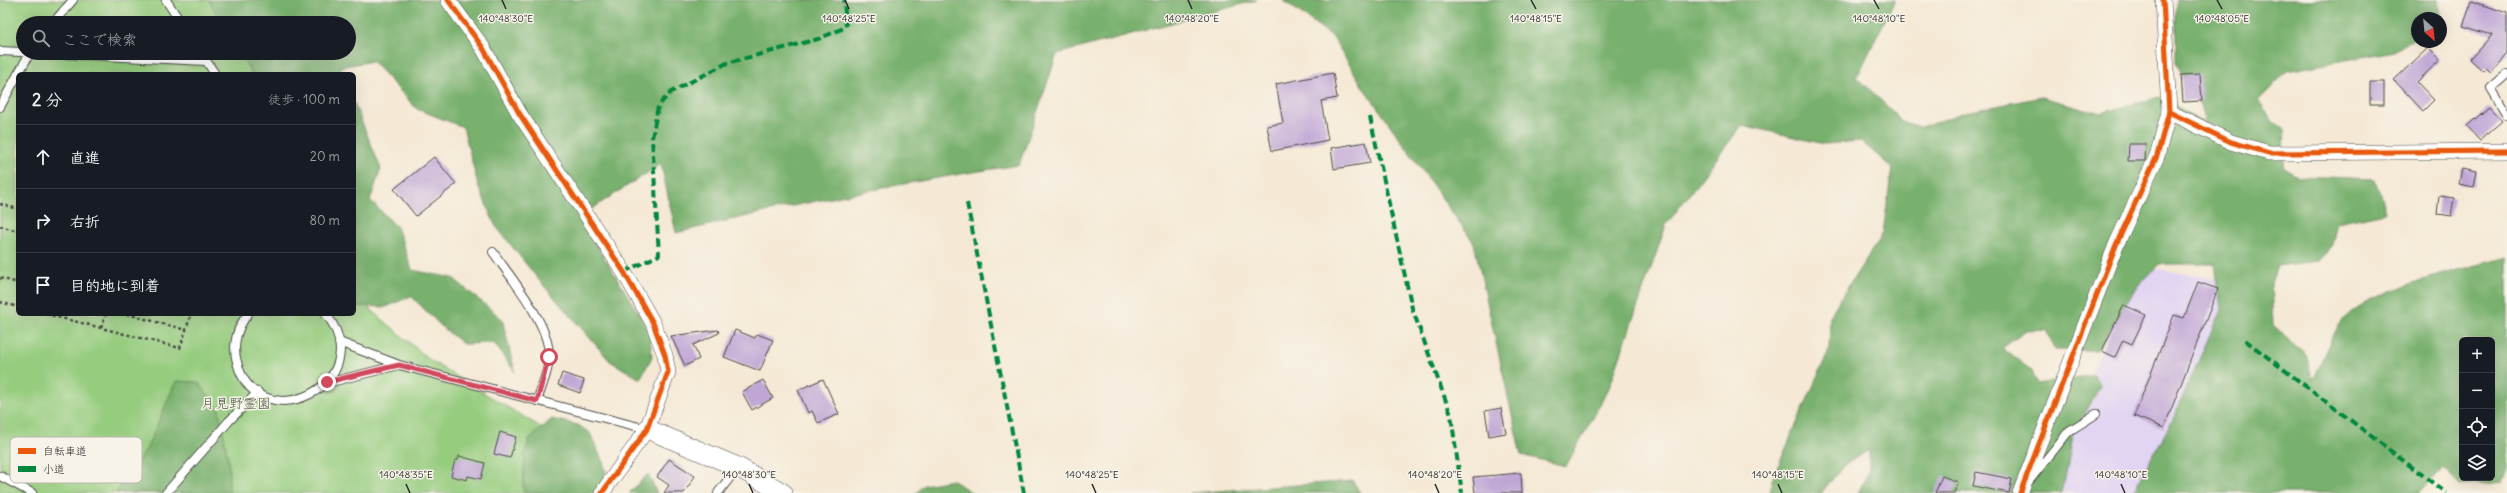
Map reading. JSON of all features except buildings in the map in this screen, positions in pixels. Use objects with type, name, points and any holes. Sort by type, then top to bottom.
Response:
[{"type":"street","points":[[448,0],[482,48],[519,112],[624,272],[653,323],[666,355],[668,372],[647,429],[602,493]]},
{"type":"street","points":[[2020,493],[2116,245],[2157,156],[2169,112],[2163,0]]},
{"type":"street","points":[[2169,112],[2231,142],[2269,153],[2507,151]]},
{"type":"street","points":[[647,429],[738,466],[783,493]]},
{"type":"lane","points":[[59,16],[72,0]]},
{"type":"lane","points":[[166,0],[176,16]]},
{"type":"lane","points":[[0,51],[16,52]]},
{"type":"lane","points":[[19,72],[26,60]]},
{"type":"lane","points":[[184,60],[206,61],[214,72]]},
{"type":"lane","points":[[2507,74],[2491,88],[2507,115]]},
{"type":"lane","points":[[0,107],[16,78]]},
{"type":"lane","points":[[493,252],[530,307],[545,334],[549,357],[537,401]]},
{"type":"lane","points":[[247,316],[237,334],[235,356],[243,376],[258,392],[278,400],[300,400],[319,390],[327,382],[338,363],[339,342],[332,321],[328,316]]},
{"type":"lane","points":[[339,342],[399,365],[647,429]]},
{"type":"lane","points":[[327,382],[399,365]]},
{"type":"lane","points":[[166,493],[229,421],[258,392]]},
{"type":"lane","points":[[2020,493],[2069,431],[2096,414]]},
{"type":"lane","points":[[718,493],[738,466]]},
{"type":"lane","points":[[0,476],[10,481]]},
{"type":"lane","points":[[13,483],[32,493]]},
{"type":"path","points":[[0,204],[16,208]]},
{"type":"path","points":[[0,226],[16,230]]},
{"type":"path","points":[[0,278],[16,282]]},
{"type":"path","points":[[0,302],[16,306]]},
{"type":"path","points":[[54,316],[180,348],[190,316]]},
{"type":"path","points":[[101,328],[105,316]]},
{"type":"path","points":[[134,316],[186,330]]},
{"type":"shaded area","points":[[2140,266],[2251,285],[2163,493],[2036,493]]},
{"type":"green space","name":"月見野霊園","points":[[0,0],[209,0],[218,16],[16,16],[16,60],[244,60],[251,72],[16,72],[16,316],[356,316],[356,297],[431,361],[597,461],[578,493],[0,493]]},
{"type":"green space","points":[[209,0],[1257,0],[1057,54],[1019,165],[846,195],[676,233],[661,164],[579,217],[649,330],[652,357],[640,379],[610,361],[538,279],[495,225],[478,185],[463,127],[417,109],[372,61],[340,67],[341,72],[251,72],[244,60],[356,60],[356,16],[218,16]]},
{"type":"green space","points":[[1283,0],[1895,0],[1857,77],[1902,121],[1921,128],[1962,113],[2041,97],[2101,113],[2159,97],[2207,124],[2202,110],[2176,63],[2176,0],[2438,0],[2441,12],[2411,12],[2411,40],[2394,51],[2287,71],[2258,101],[2272,120],[2285,130],[2283,167],[2299,176],[2375,179],[2385,212],[2337,222],[2332,245],[2318,261],[2277,266],[2271,283],[2273,325],[2306,355],[2313,381],[2334,333],[2343,320],[2356,309],[2374,298],[2396,289],[2507,257],[2507,470],[2502,482],[2460,486],[2442,468],[2419,493],[2133,493],[2175,415],[2221,309],[2215,264],[2159,264],[2133,292],[2097,350],[2055,350],[2047,330],[2026,331],[2002,348],[2032,371],[2037,384],[2094,375],[2100,386],[2073,436],[2062,493],[1858,493],[1869,471],[1869,450],[1844,465],[1821,493],[1770,493],[1772,480],[1829,350],[1830,315],[1883,233],[1892,168],[1861,141],[1824,144],[1742,125],[1666,225],[1609,388],[1566,466],[1521,455],[1474,243],[1363,87],[1332,36]]},
{"type":"green space","points":[[356,108],[381,169],[370,200],[397,227],[412,270],[453,278],[502,319],[515,372],[494,343],[463,344],[442,327],[411,296],[386,307],[356,306]]},
{"type":"green space","points":[[176,381],[198,382],[219,409],[229,464],[229,493],[116,493],[123,483],[142,483],[142,455],[147,448]]},
{"type":"green space","points":[[552,419],[578,425],[590,433],[603,462],[606,473],[596,493],[525,493],[523,488],[525,453],[529,439]]},
{"type":"green space","points":[[648,474],[657,493],[629,493]]},
{"type":"green space","points":[[953,480],[972,493],[916,493],[924,485]]},
{"type":"green space","points":[[1353,481],[1360,493],[1190,493]]},
{"type":"marked path","points":[[624,272],[659,255],[652,138],[658,106],[671,92],[727,63],[818,39],[846,27],[844,0]]},
{"type":"marked path","points":[[1370,117],[1412,308],[1451,415],[1462,493]]},
{"type":"marked path","points":[[967,203],[1024,493]]},
{"type":"marked path","points":[[2245,340],[2446,493]]},
{"type":"cycle path","points":[[448,0],[483,48],[519,113],[624,272],[653,323],[665,355],[668,372],[647,429],[602,493]]},
{"type":"cycle path","points":[[2020,493],[2116,245],[2157,156],[2169,112],[2163,0]]},
{"type":"cycle path","points":[[2169,112],[2231,142],[2269,153],[2507,151]]},
{"type":"route","points":[[327,382],[399,365],[537,401],[549,357]]}]
